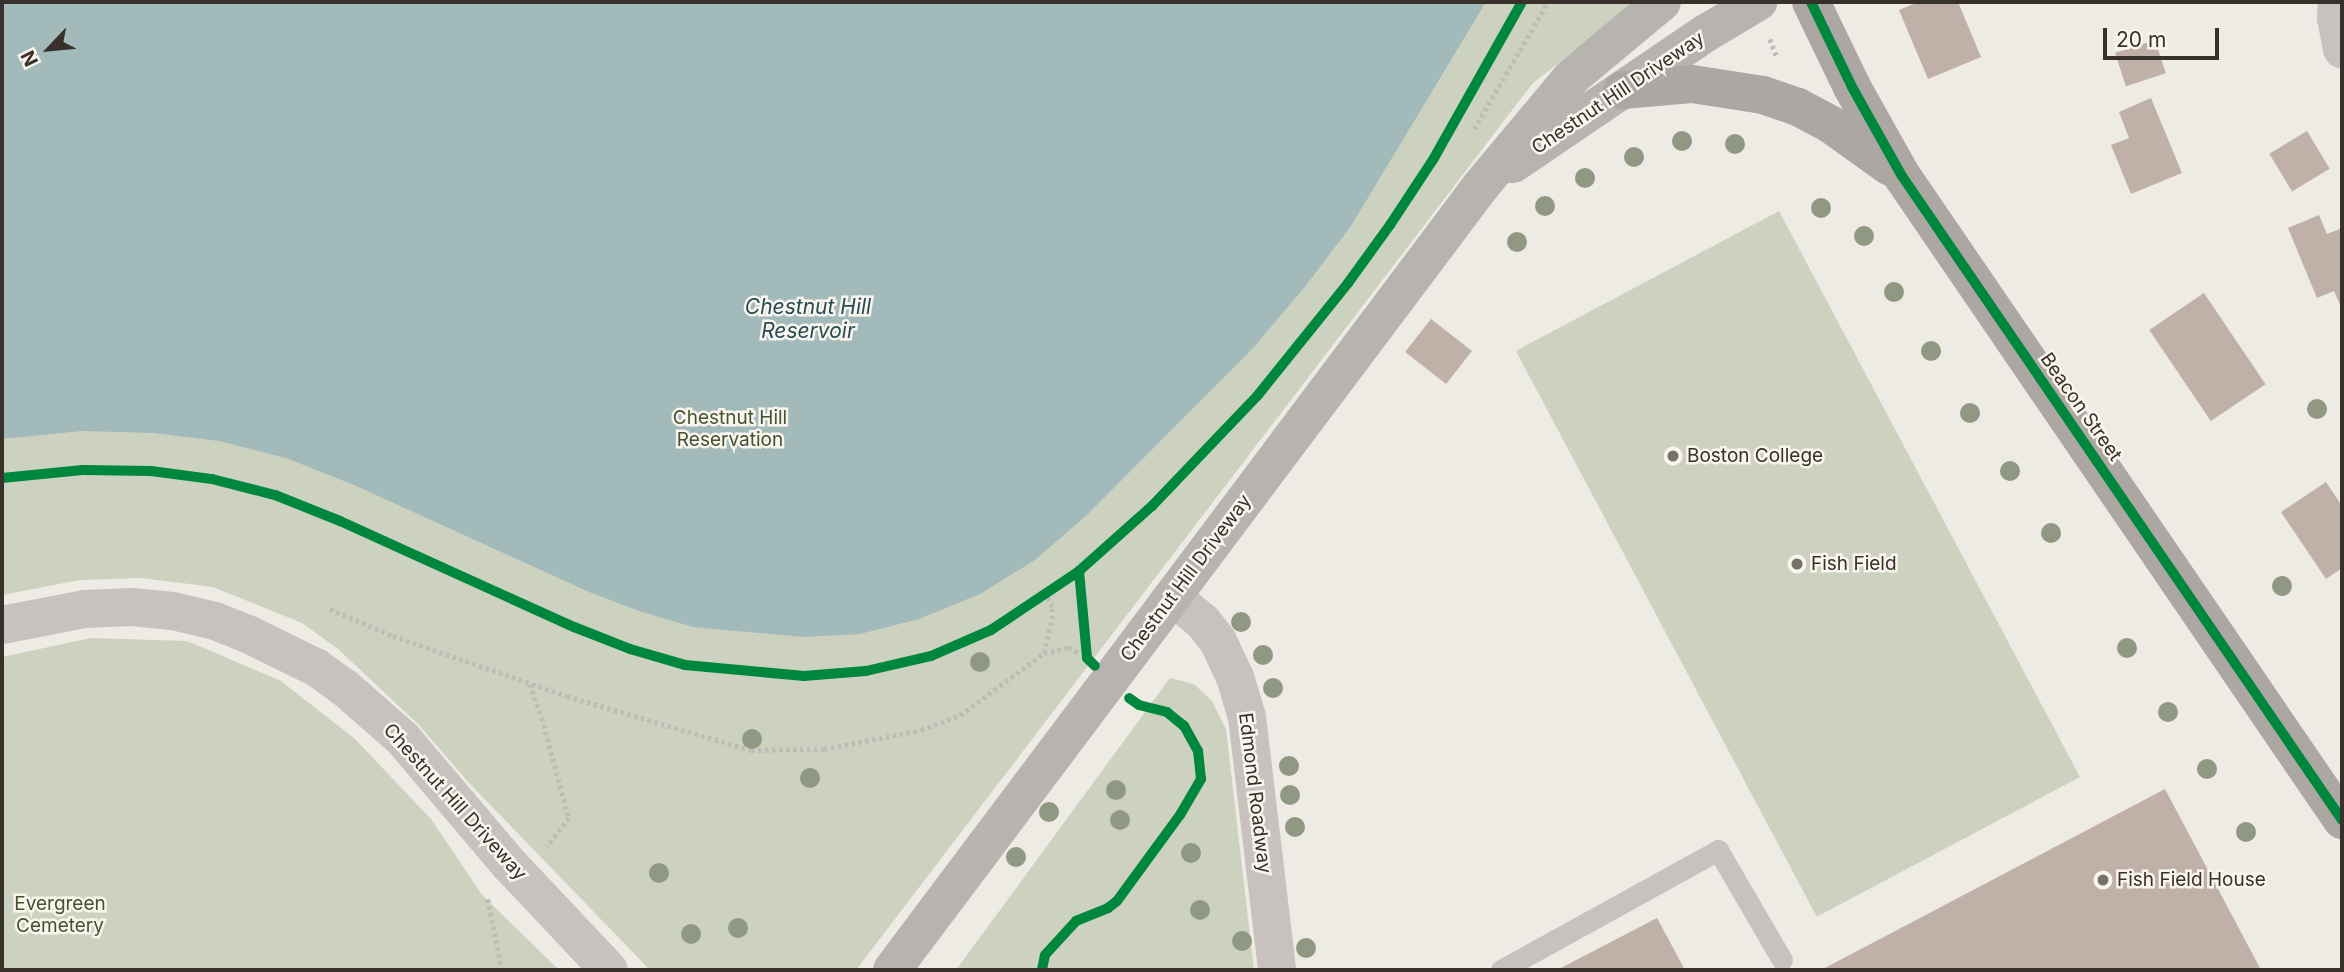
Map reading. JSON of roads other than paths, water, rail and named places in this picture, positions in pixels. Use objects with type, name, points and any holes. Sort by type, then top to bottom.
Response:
[{"type":"main road","name":"Chestnut Hill Driveway","points":[[892,970],[1480,187],[1572,77],[1662,2]]},
{"type":"main road","name":"Beacon Street","points":[[1811,2],[1852,87],[1902,176],[2342,820]]},
{"type":"main road","name":"Chestnut Hill Driveway","points":[[1480,187],[1622,90],[1758,9]]},
{"type":"main road","points":[[1622,90],[1692,84],[1763,95],[1798,107],[1833,126],[1902,176]]},
{"type":"street","points":[[2337,2],[2336,18],[2342,49]]},
{"type":"street","name":"Edmond Roadway","points":[[1173,597],[1203,622],[1218,641],[1235,677],[1247,717],[1277,970]]},
{"type":"street","name":"Chestnut Hill Driveway","points":[[2,625],[85,609],[132,607],[173,611],[215,621],[317,668],[345,688],[402,739],[510,865],[609,970]]},
{"type":"lane","points":[[1501,970],[1718,850],[1782,961]]},
{"type":"water","name":"Chestnut Hill Reservoir","points":[[2,2],[1486,2],[1351,226],[1304,288],[1253,348],[1087,515],[1035,560],[980,594],[919,619],[860,634],[804,637],[693,627],[642,612],[589,592],[354,485],[286,458],[219,441],[153,433],[82,431],[2,439]]},
{"type":"place","name":"Boston College","points":[[1673,456]]},
{"type":"place","name":"Fish Field","points":[[1797,564]]},
{"type":"place","name":"Fish Field House","points":[[2103,880]]},
{"type":"park label","name":"Chestnut Hill Reservation","points":[[730,429]]},
{"type":"park label","name":"Evergreen Cemetery","points":[[60,915]]}]
